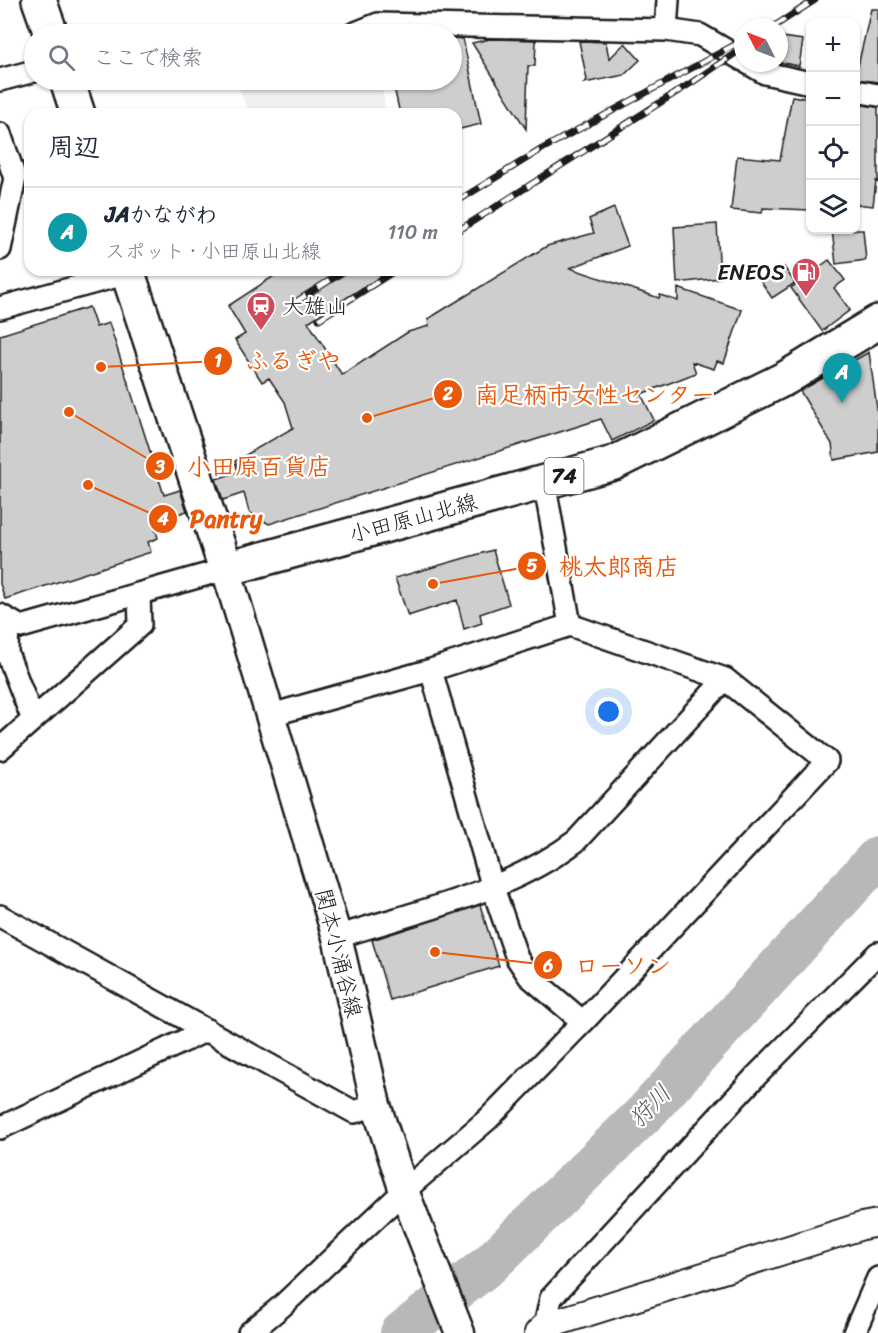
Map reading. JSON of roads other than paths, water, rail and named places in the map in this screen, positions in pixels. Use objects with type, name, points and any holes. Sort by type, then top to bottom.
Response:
[{"type":"main road","points":[[39,0],[47,24]]},
{"type":"main road","points":[[70,90],[76,108]]},
{"type":"main road","points":[[129,276],[226,569]]},
{"type":"main road","name":"小田原山北線","points":[[226,569],[614,464],[786,378],[878,322]]},
{"type":"main road","name":"関本小涌谷線","points":[[226,569],[337,937],[376,1105],[406,1196],[460,1333]]},
{"type":"street","points":[[666,30],[668,0]]},
{"type":"street","points":[[462,26],[666,30],[700,35],[734,55]]},
{"type":"street","points":[[765,72],[806,82]]},
{"type":"street","points":[[0,80],[24,74]]},
{"type":"street","points":[[860,92],[878,95]]},
{"type":"street","points":[[0,134],[15,178],[0,249]]},
{"type":"street","points":[[0,308],[114,276]]},
{"type":"street","points":[[544,482],[570,625]]},
{"type":"street","points":[[4,617],[21,627],[226,569]]},
{"type":"street","points":[[0,749],[140,625],[139,594]]},
{"type":"street","points":[[4,617],[7,653],[33,720]]},
{"type":"street","points":[[249,1333],[406,1196],[488,1119],[583,1022],[827,761],[725,679],[570,625],[431,670],[271,715]]},
{"type":"street","points":[[431,670],[493,888],[517,958],[529,976],[583,1022]]},
{"type":"street","points":[[337,937],[493,888],[553,859],[576,842],[725,679]]},
{"type":"street","points":[[0,916],[354,1112],[376,1105]]},
{"type":"street","points":[[542,1330],[551,1298],[755,1077],[878,953]]},
{"type":"street","points":[[0,1128],[207,1030]]},
{"type":"street","points":[[542,1330],[878,1222]]},
{"type":"street","points":[[854,1333],[878,1278]]},
{"type":"waterway","name":"狩川","points":[[401,1333],[490,1264],[646,1112],[878,857]]},
{"type":"railway","points":[[787,18],[815,0]]},
{"type":"railway","points":[[462,198],[542,149],[734,45]]},
{"type":"railway","points":[[462,228],[734,54]]},
{"type":"railway","points":[[294,303],[337,276]]},
{"type":"railway","points":[[319,319],[387,276]]},
{"type":"place","name":"ENEOS","points":[[806,298]]},
{"type":"place","name":"大雄山","points":[[261,332]]},
{"type":"place","name":"ふるぎや","points":[[101,367]]},
{"type":"place","name":"JAかながわ","points":[[842,403]]},
{"type":"place","name":"小田原百貨店","points":[[69,412]]},
{"type":"place","name":"南足柄市女性センター","points":[[367,418]]},
{"type":"place","name":"Pantry","points":[[88,485]]},
{"type":"place","name":"桃太郎商店","points":[[433,584]]},
{"type":"place","name":"ローソン","points":[[435,952]]}]
